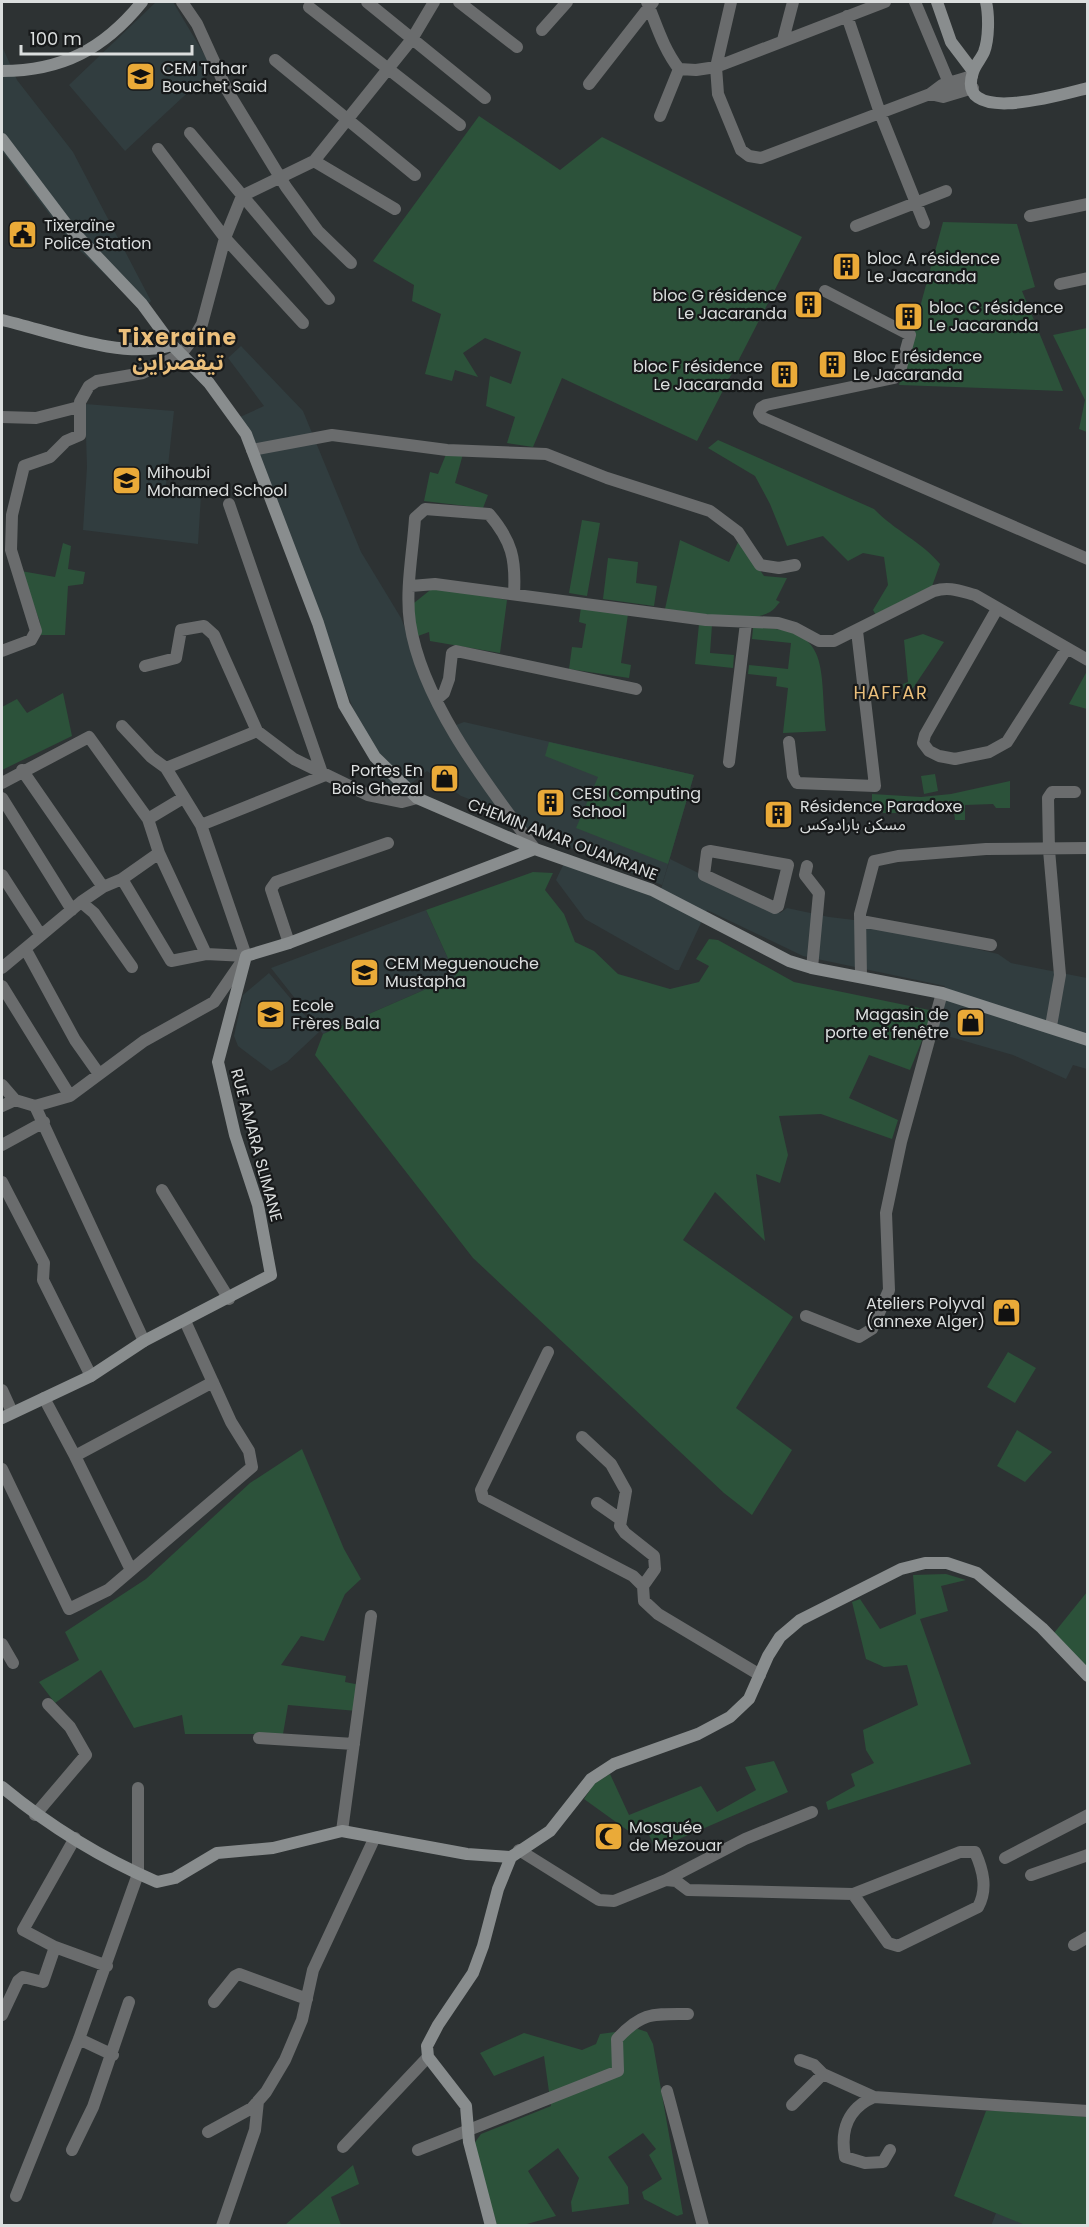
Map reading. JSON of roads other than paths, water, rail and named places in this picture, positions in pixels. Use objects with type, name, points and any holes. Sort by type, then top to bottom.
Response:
[{"type":"street","points":[[2,73],[52,66],[72,59],[89,50],[113,31],[142,2]]},
{"type":"street","points":[[182,2],[196,24],[227,90],[280,175],[318,231],[351,263]]},
{"type":"street","points":[[367,2],[485,98]]},
{"type":"street","points":[[2,651],[31,640],[36,631],[11,550],[12,515],[24,466],[50,457],[66,441],[80,435],[80,407],[83,393],[97,381],[143,373],[177,350],[202,324],[225,238],[242,196],[314,160],[389,70],[412,39],[434,2]]},
{"type":"street","points":[[459,2],[517,47]]},
{"type":"street","points":[[542,30],[567,2]]},
{"type":"street","points":[[731,2],[716,67],[718,94],[741,150],[749,156],[761,158],[930,94],[949,82],[973,78]]},
{"type":"street","points":[[783,40],[794,2]]},
{"type":"street","points":[[680,69],[696,70],[716,67],[847,16],[861,6],[885,2]]},
{"type":"street","points":[[915,2],[949,82]]},
{"type":"street","points":[[937,2],[951,42],[973,78],[980,98],[1004,105],[1088,88]]},
{"type":"street","points":[[930,94],[944,97],[973,78],[986,46],[986,2]]},
{"type":"street","points":[[650,3],[658,34],[680,69]]},
{"type":"street","points":[[589,84],[650,3]]},
{"type":"street","points":[[309,7],[460,125]]},
{"type":"street","points":[[847,16],[880,112],[924,223]]},
{"type":"street","points":[[275,60],[348,117],[415,175]]},
{"type":"street","points":[[660,116],[680,69]]},
{"type":"street","points":[[190,133],[329,300]]},
{"type":"street","name":"CHEMIN AMAR OUAMRANE","points":[[2,139],[67,225],[142,304],[177,350],[224,402],[246,434],[318,623],[344,705],[375,757],[417,798],[535,849],[651,890],[789,961],[812,968],[942,993],[1051,1026],[1088,1040]]},
{"type":"street","points":[[158,149],[225,238],[303,323]]},
{"type":"street","points":[[314,160],[395,209]]},
{"type":"street","points":[[856,226],[946,191]]},
{"type":"street","points":[[1030,216],[1088,204]]},
{"type":"street","points":[[1060,284],[1088,278]]},
{"type":"street","points":[[825,291],[910,335],[900,371],[894,378],[766,405],[759,413],[763,418],[1086,554]]},
{"type":"street","points":[[2,320],[114,348],[177,350]]},
{"type":"street","points":[[2,417],[36,418],[80,407]]},
{"type":"street","points":[[252,450],[332,435],[447,450],[546,453],[607,478],[711,511],[738,532],[760,565],[779,568],[795,565]]},
{"type":"street","points":[[229,504],[323,776]]},
{"type":"street","points":[[122,879],[171,961],[206,954],[246,956],[289,943],[535,849],[490,789],[451,730],[411,629],[415,518],[419,512],[425,509],[489,514],[501,528],[516,563],[514,594]]},
{"type":"street","points":[[411,586],[435,585],[514,594],[662,615],[746,623],[778,623],[795,628],[819,641],[834,641],[944,588],[975,595],[1088,660]]},
{"type":"street","points":[[997,609],[925,735],[923,743],[929,751],[939,756],[955,759],[989,753],[1007,742],[1067,648]]},
{"type":"street","points":[[729,762],[746,623]]},
{"type":"street","points":[[145,666],[176,658],[181,630],[204,626],[214,635],[257,731],[294,759],[323,776],[368,795],[402,802],[417,798]]},
{"type":"street","points":[[789,742],[793,776],[797,783],[874,786],[857,631]]},
{"type":"street","points":[[437,699],[444,693],[449,679],[452,652],[456,651],[636,689]]},
{"type":"street","points":[[122,726],[151,757],[166,768],[201,825],[246,956]]},
{"type":"street","points":[[166,768],[257,731]]},
{"type":"street","points":[[2,783],[22,770],[89,737],[148,819],[159,853],[206,954]]},
{"type":"street","points":[[22,770],[103,887]]},
{"type":"street","points":[[201,825],[323,776]]},
{"type":"street","points":[[1051,1026],[1060,975],[1049,850],[1047,798],[1052,792],[1076,792]]},
{"type":"street","points":[[2,798],[77,906],[94,913],[132,967]]},
{"type":"street","points":[[148,819],[183,798]]},
{"type":"street","points":[[289,943],[271,889],[276,882],[388,843]]},
{"type":"street","points":[[861,977],[860,915],[874,861],[897,856],[987,849],[1088,849]]},
{"type":"street","points":[[710,851],[788,865],[778,906],[775,909],[704,875],[703,872],[707,852],[710,851]]},
{"type":"street","points":[[3,964],[26,950],[40,934],[103,887],[122,879],[159,853]]},
{"type":"street","points":[[807,866],[805,875],[819,892],[812,968]]},
{"type":"street","points":[[2,875],[40,934]]},
{"type":"street","points":[[861,921],[991,945]]},
{"type":"street","points":[[26,950],[75,1040],[99,1074]]},
{"type":"street","points":[[2,1085],[15,1100],[35,1106],[70,1096],[144,1041],[214,1002],[246,956]]},
{"type":"street","name":"RUE AMARA SLIMANE","points":[[7,1415],[91,1376],[144,1341],[229,1299],[271,1275],[258,1205],[235,1135],[219,1062],[246,956]]},
{"type":"street","points":[[2,986],[70,1096]]},
{"type":"street","points":[[806,1316],[859,1337],[872,1329],[890,1290],[886,1213],[901,1142],[942,993]]},
{"type":"street","points":[[2,1106],[15,1100]]},
{"type":"street","points":[[35,1106],[144,1341]]},
{"type":"street","points":[[2,1145],[44,1122]]},
{"type":"street","points":[[2,1182],[44,1263],[43,1280],[91,1376]]},
{"type":"street","points":[[162,1190],[229,1299]]},
{"type":"street","points":[[2,1469],[69,1609],[108,1590],[252,1467],[249,1451],[231,1422],[185,1321]]},
{"type":"street","points":[[548,1352],[481,1490],[483,1498],[633,1576],[643,1586]]},
{"type":"street","points":[[75,1456],[213,1383]]},
{"type":"street","points":[[2,1390],[7,1415]]},
{"type":"street","points":[[44,1398],[131,1570]]},
{"type":"street","points":[[582,1437],[611,1464],[626,1491],[620,1526],[654,1556],[655,1569],[643,1586],[644,1601],[658,1614],[760,1675]]},
{"type":"street","points":[[597,1503],[620,1519]]},
{"type":"street","points":[[491,2226],[469,2142],[470,2131],[466,2106],[428,2058],[427,2046],[438,2025],[473,1973],[483,1946],[498,1889],[515,1854],[550,1831],[591,1779],[614,1764],[698,1734],[730,1717],[748,1700],[780,1637],[800,1620],[902,1569],[925,1563],[947,1563],[977,1573],[1042,1628],[1088,1676]]},
{"type":"street","points":[[342,1831],[371,1616]]},
{"type":"street","points":[[2,1644],[13,1663]]},
{"type":"street","points":[[35,1815],[86,1755],[70,1727],[48,1704]]},
{"type":"street","points":[[259,1738],[354,1744]]},
{"type":"street","points":[[2,1787],[35,1815],[138,1874],[157,1882],[175,1878],[217,1853],[273,1848],[342,1831],[467,1854],[515,1854],[599,1900],[614,1901],[666,1880],[745,1839],[813,1812]]},
{"type":"street","points":[[16,2196],[107,1966],[138,1874],[138,1788]]},
{"type":"street","points":[[1005,1858],[1088,1815]]},
{"type":"street","points":[[208,2132],[252,2108],[285,2060],[302,2020],[313,1970],[375,1837]]},
{"type":"street","points":[[75,1838],[23,1930],[55,1947],[107,1966]]},
{"type":"street","points":[[666,1880],[676,1881],[688,1890],[853,1894],[960,1852],[975,1852],[983,1869],[984,1897],[978,1906],[898,1946],[888,1943],[853,1894]]},
{"type":"street","points":[[1031,1875],[1088,1855]]},
{"type":"street","points":[[1074,1945],[1088,1937]]},
{"type":"street","points":[[2,2015],[18,1981],[23,1977],[43,1982],[55,1947]]},
{"type":"street","points":[[214,2002],[239,1974],[307,1999]]},
{"type":"street","points":[[72,2150],[93,2107],[113,2055],[129,2002]]},
{"type":"street","points":[[418,2150],[618,2071],[617,2039],[628,2027],[651,2013],[688,2014]]},
{"type":"street","points":[[79,2039],[113,2055]]},
{"type":"street","points":[[343,2147],[428,2058]]},
{"type":"street","points":[[800,2060],[814,2065],[823,2074],[874,2097],[1088,2111]]},
{"type":"street","points":[[792,2105],[823,2074]]},
{"type":"street","points":[[667,2091],[703,2226]]},
{"type":"street","points":[[874,2097],[862,2102],[845,2123],[843,2144],[845,2157],[864,2163],[883,2162],[890,2150]]},
{"type":"street","points":[[222,2226],[255,2130],[258,2101]]},
{"type":"place","name":"CEM Tahar Bouchet Said","points":[[141,77]]},
{"type":"place","name":"Tixeraïne Police Station","points":[[23,234]]},
{"type":"place","name":"bloc A résidence Le Jacaranda","points":[[846,267]]},
{"type":"place","name":"bloc G résidence Le Jacaranda","points":[[808,304]]},
{"type":"place","name":"bloc C résidence Le Jacaranda","points":[[908,316]]},
{"type":"place","name":"Bloc E résidence Le Jacaranda","points":[[832,365]]},
{"type":"place","name":"bloc F résidence Le Jacaranda","points":[[784,375]]},
{"type":"place","name":"Mihoubi Mohamed School","points":[[126,481]]},
{"type":"place","name":"Portes En Bois Ghezal","points":[[444,779]]},
{"type":"place","name":"CESI Computing School","points":[[551,802]]},
{"type":"place","name":"Résidence Paradoxe مسكن بارادوكس","points":[[779,815]]},
{"type":"place","name":"CEM Meguenouche Mustapha","points":[[364,972]]},
{"type":"place","name":"Ecole Frères Bala","points":[[271,1014]]},
{"type":"place","name":"Magasin de porte et fenêtre","points":[[970,1023]]},
{"type":"place","name":"Ateliers Polyval (annexe Alger)","points":[[1006,1312]]},
{"type":"place","name":"Mosquée de Mezouar","points":[[608,1836]]},
{"type":"district","name":"Tixeraïne تيقصراين","points":[[178,350]]},
{"type":"district","name":"HAFFAR","points":[[891,693]]}]
